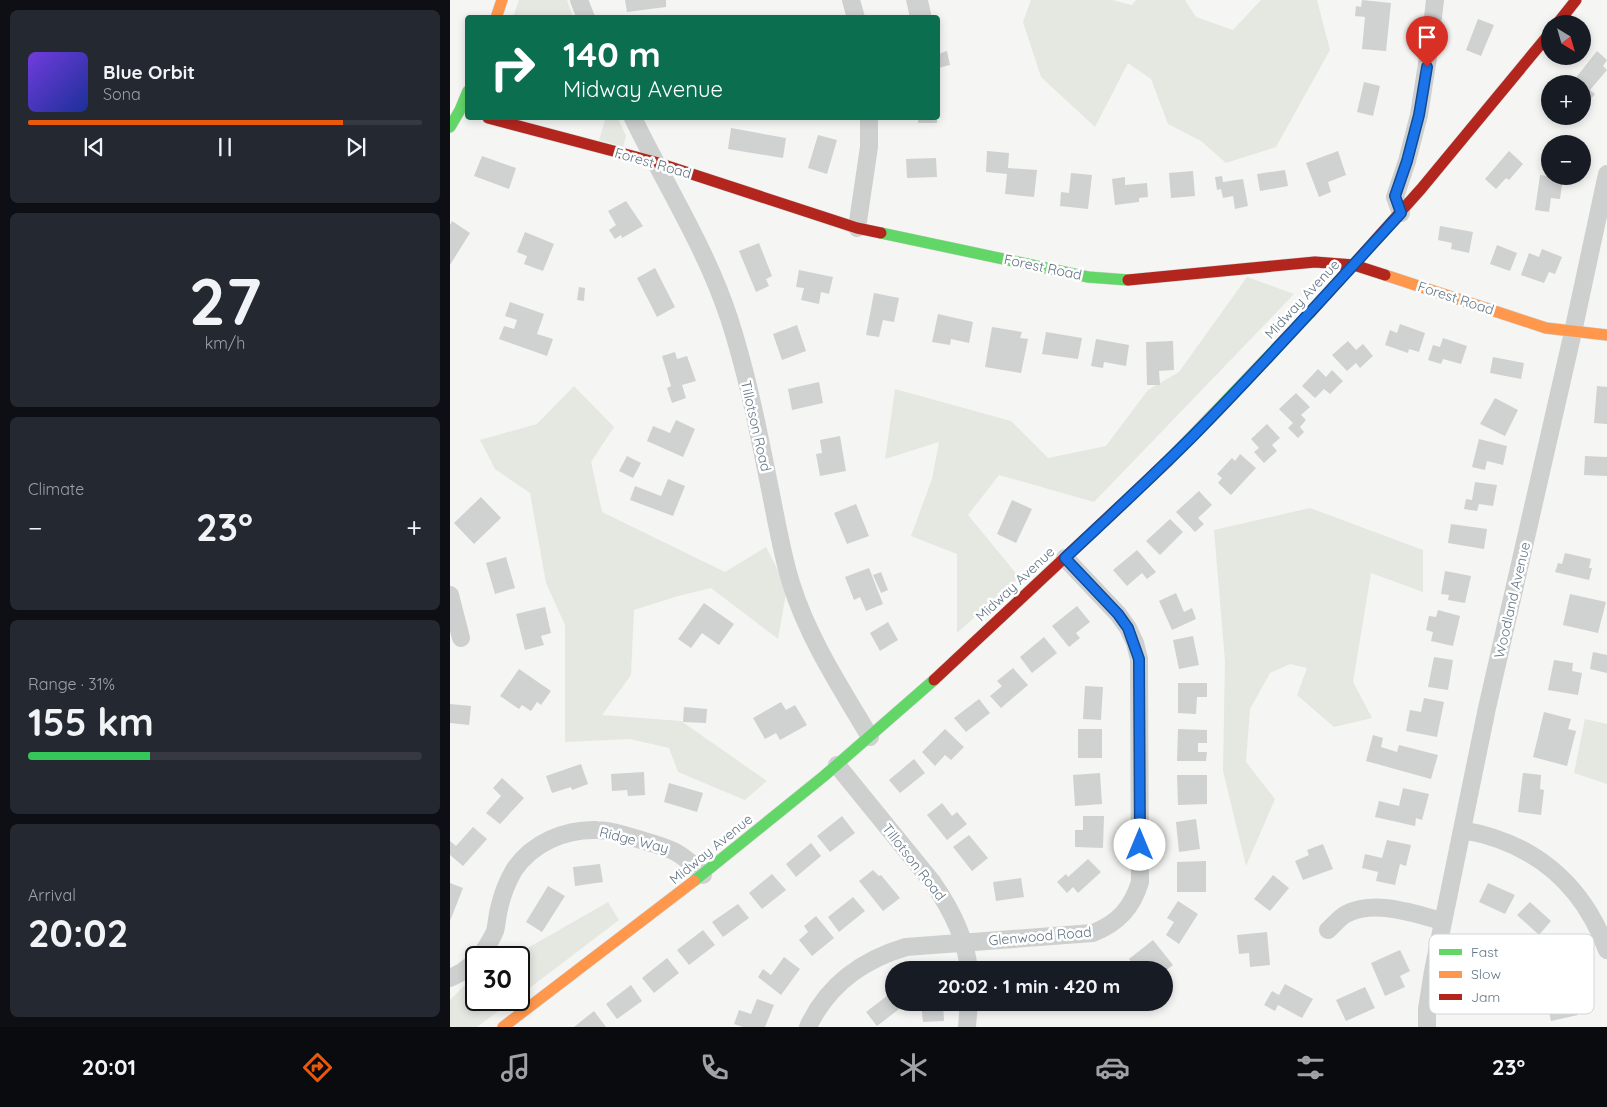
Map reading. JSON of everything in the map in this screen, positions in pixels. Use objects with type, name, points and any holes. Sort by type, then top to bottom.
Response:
[{"type":"main road","points":[[497,15],[502,0]]},
{"type":"main road","points":[[1565,15],[1576,0]]},
{"type":"main road","name":"Midway Avenue","points":[[503,1027],[703,875],[837,765],[942,673],[1150,479],[1195,434],[1401,213],[1541,44]]},
{"type":"main road","points":[[450,127],[464,111]]},
{"type":"main road","name":"Forest Road","points":[[496,120],[654,162],[857,228],[1088,277],[1133,280],[1315,262],[1354,265],[1546,328],[1607,335]]},
{"type":"street","points":[[579,0],[585,15]]},
{"type":"street","points":[[851,0],[855,15]]},
{"type":"street","points":[[1401,213],[1395,196],[1407,161],[1419,115],[1429,51],[1434,0]]},
{"type":"street","name":"Tillotson Road","points":[[634,120],[712,274],[729,318],[754,411],[791,585],[824,660],[870,737]]},
{"type":"street","points":[[857,228],[869,147],[869,120]]},
{"type":"street","name":"Woodland Avenue","points":[[1441,934],[1504,630],[1573,332],[1607,174]]},
{"type":"street","name":"Glenwood Road","points":[[808,1027],[828,995],[850,974],[870,961],[891,951],[906,947],[1093,932],[1106,928],[1118,919],[1136,897],[1140,882],[1139,659],[1128,628],[1118,614],[1065,558]]},
{"type":"street","points":[[450,595],[461,638]]},
{"type":"street","name":"Tillotson Road","points":[[837,765],[933,883],[953,916],[963,942],[967,961]]},
{"type":"street","name":"Ridge Way","points":[[488,946],[496,930],[504,889],[515,870],[526,856],[540,844],[556,837],[576,831],[598,830],[617,833],[671,848],[690,860],[703,875]]},
{"type":"street","points":[[1462,830],[1506,841],[1546,864],[1573,889],[1584,904],[1594,919],[1607,950]]},
{"type":"street","points":[[1328,930],[1345,914],[1365,908],[1386,908],[1444,921]]},
{"type":"street","points":[[450,978],[465,970]]},
{"type":"street","name":"Woodland Avenue","points":[[1427,1027],[1429,999]]},
{"type":"street","points":[[967,1027],[968,1011]]},
{"type":"shaded area","points":[[519,0],[567,0],[572,15],[514,15]]},
{"type":"shaded area","points":[[1031,0],[1112,0],[1132,5],[1136,0],[1185,0],[1196,17],[1233,30],[1261,0],[1317,0],[1330,50],[1276,147],[1226,163],[1201,141],[1168,124],[1151,79],[1128,63],[1095,127],[1041,77],[1023,22]]},
{"type":"shaded area","points":[[605,120],[619,120],[626,136],[623,147],[599,140]]},
{"type":"shaded area","points":[[1247,277],[1294,294],[1094,502],[999,475],[968,515],[1019,577],[957,633],[957,554],[911,536],[932,479],[939,442],[885,459],[895,389],[1011,421],[1048,458],[1106,446],[1148,390],[1179,372]]},
{"type":"shaded area","points":[[574,386],[614,427],[591,462],[602,512],[725,572],[766,547],[787,588],[778,639],[711,588],[634,610],[631,675],[602,715],[681,721],[767,781],[745,800],[678,772],[669,748],[630,739],[565,742],[565,625],[546,583],[530,493],[495,469],[480,440],[537,424]]},
{"type":"shaded area","points":[[1310,508],[1423,550],[1423,592],[1371,573],[1353,682],[1372,718],[1334,727],[1297,695],[1307,668],[1290,664],[1270,673],[1250,709],[1246,762],[1275,799],[1246,866],[1223,771],[1225,661],[1214,530]]},
{"type":"shaded area","points":[[1585,719],[1607,724],[1607,784],[1574,773]]},
{"type":"shaded area","points":[[608,902],[619,920],[530,988],[530,947]]},
{"type":"shaded area","points":[[465,985],[465,1011],[498,1011],[477,1027],[450,1027],[450,1000]]},
{"type":"building","points":[[625,0],[666,0],[666,7],[627,12]]},
{"type":"building","points":[[906,0],[928,0],[931,15],[909,15]]},
{"type":"building","points":[[1362,0],[1391,3],[1386,51],[1362,49],[1365,17],[1355,16],[1356,6],[1361,7]]},
{"type":"building","points":[[1478,19],[1494,25],[1481,56],[1466,50]]},
{"type":"building","points":[[947,51],[950,65],[940,68],[940,53]]},
{"type":"building","points":[[1597,51],[1607,60],[1603,66],[1607,70],[1591,89],[1591,75],[1578,75],[1586,65],[1591,65],[1591,59]]},
{"type":"building","points":[[1364,82],[1380,86],[1373,116],[1357,112]]},
{"type":"building","points":[[1591,91],[1595,94],[1591,99]]},
{"type":"building","points":[[918,120],[937,120],[937,123],[918,123]]},
{"type":"building","points":[[731,128],[786,138],[783,158],[728,149]]},
{"type":"building","points":[[818,135],[837,140],[827,174],[808,168]]},
{"type":"building","points":[[987,151],[1009,153],[1008,168],[1037,170],[1034,197],[1005,194],[1007,174],[986,172]]},
{"type":"building","points":[[1338,151],[1346,175],[1328,182],[1331,192],[1319,197],[1306,163]]},
{"type":"building","points":[[1509,151],[1523,164],[1509,180],[1506,178],[1496,189],[1485,179]]},
{"type":"building","points":[[482,156],[516,168],[509,189],[474,176]]},
{"type":"building","points":[[936,158],[937,177],[907,178],[906,159]]},
{"type":"building","points":[[1285,170],[1288,186],[1260,191],[1257,174]]},
{"type":"building","points":[[1193,171],[1195,196],[1171,198],[1169,173]]},
{"type":"building","points":[[1071,173],[1092,175],[1088,209],[1060,206],[1061,192],[1069,193]]},
{"type":"building","points":[[1540,175],[1541,185],[1562,185],[1560,199],[1551,198],[1549,212],[1535,210]]},
{"type":"building","points":[[1222,176],[1223,182],[1243,179],[1248,206],[1235,209],[1233,196],[1223,198],[1221,189],[1217,190],[1215,177]]},
{"type":"building","points":[[1125,177],[1125,185],[1147,183],[1148,197],[1139,198],[1139,202],[1115,205],[1112,179]]},
{"type":"building","points":[[626,201],[643,226],[622,238],[621,235],[615,239],[609,230],[616,225],[608,211]]},
{"type":"building","points":[[452,221],[470,233],[450,265],[450,225]]},
{"type":"building","points":[[1440,226],[1473,232],[1469,253],[1451,249],[1452,243],[1438,240]]},
{"type":"building","points":[[525,232],[554,244],[543,271],[524,264],[527,256],[517,252]]},
{"type":"building","points":[[759,243],[772,276],[766,279],[769,286],[756,292],[739,251]]},
{"type":"building","points":[[1497,245],[1517,253],[1510,271],[1490,264]]},
{"type":"building","points":[[1542,249],[1562,257],[1555,274],[1549,272],[1544,283],[1521,275],[1529,253],[1539,257]]},
{"type":"building","points":[[655,268],[675,307],[657,317],[637,278]]},
{"type":"building","points":[[799,270],[833,277],[829,294],[821,292],[819,304],[801,300],[804,288],[796,287]]},
{"type":"building","points":[[579,287],[585,288],[584,301],[577,300]]},
{"type":"building","points":[[874,293],[899,298],[894,322],[883,320],[879,337],[866,335]]},
{"type":"building","points":[[510,302],[544,314],[537,334],[553,339],[547,356],[499,339],[504,326],[514,329],[517,320],[505,316]]},
{"type":"building","points":[[938,314],[973,322],[969,343],[951,339],[950,345],[932,342]]},
{"type":"building","points":[[1400,324],[1425,333],[1419,352],[1409,349],[1408,353],[1385,345],[1390,330],[1397,333]]},
{"type":"building","points":[[797,325],[806,351],[782,360],[773,334]]},
{"type":"building","points":[[992,327],[1022,332],[1020,338],[1028,339],[1021,373],[985,367]]},
{"type":"building","points":[[1046,332],[1082,338],[1078,359],[1042,354]]},
{"type":"building","points":[[1443,338],[1467,346],[1461,364],[1443,359],[1441,364],[1428,360],[1433,345],[1440,347]]},
{"type":"building","points":[[1096,339],[1129,345],[1126,366],[1104,362],[1103,368],[1091,366]]},
{"type":"building","points":[[1173,341],[1174,370],[1159,371],[1160,385],[1147,385],[1146,342]]},
{"type":"building","points":[[1348,341],[1356,350],[1363,344],[1373,356],[1360,368],[1356,363],[1347,371],[1332,355]]},
{"type":"building","points":[[675,352],[677,359],[687,356],[696,381],[682,385],[686,398],[672,403],[667,388],[671,386],[662,356]]},
{"type":"building","points":[[1493,357],[1524,363],[1521,379],[1490,373]]},
{"type":"building","points":[[1318,369],[1326,377],[1332,370],[1343,381],[1330,394],[1324,389],[1315,398],[1302,386]]},
{"type":"building","points":[[819,382],[823,403],[792,410],[788,389]]},
{"type":"building","points":[[1597,386],[1607,387],[1607,424],[1594,423]]},
{"type":"building","points":[[1296,393],[1310,407],[1301,415],[1306,420],[1300,427],[1304,432],[1298,438],[1288,428],[1293,423],[1279,409]]},
{"type":"building","points":[[1495,398],[1518,410],[1505,436],[1480,424]]},
{"type":"building","points":[[676,420],[695,429],[683,457],[647,441],[653,426],[670,433]]},
{"type":"building","points":[[1267,424],[1280,438],[1272,445],[1277,451],[1264,463],[1254,452],[1259,448],[1251,439]]},
{"type":"building","points":[[840,436],[846,471],[820,476],[816,454],[822,453],[820,440]]},
{"type":"building","points":[[1479,439],[1507,446],[1503,465],[1487,461],[1485,470],[1472,467]]},
{"type":"building","points":[[1240,454],[1256,468],[1231,495],[1218,483],[1222,478],[1217,474],[1232,458],[1235,461]]},
{"type":"building","points":[[627,456],[641,463],[633,478],[619,471]]},
{"type":"building","points":[[1585,456],[1607,457],[1607,476],[1584,475]]},
{"type":"building","points":[[668,479],[685,486],[673,516],[630,500],[635,486],[661,496]]},
{"type":"building","points":[[1475,482],[1497,485],[1493,506],[1479,504],[1477,511],[1464,509],[1466,499],[1472,500]]},
{"type":"building","points":[[1199,491],[1212,505],[1198,518],[1204,524],[1195,532],[1176,512]]},
{"type":"building","points":[[481,497],[501,518],[474,544],[454,523]]},
{"type":"building","points":[[1012,500],[1032,509],[1016,543],[997,534]]},
{"type":"building","points":[[856,504],[869,536],[847,544],[834,513]]},
{"type":"building","points":[[1170,519],[1183,532],[1160,555],[1146,541]]},
{"type":"building","points":[[1451,524],[1487,529],[1484,549],[1448,543]]},
{"type":"building","points":[[1137,550],[1156,572],[1147,579],[1142,573],[1127,586],[1113,570]]},
{"type":"building","points":[[1565,553],[1591,559],[1589,568],[1592,568],[1589,580],[1555,572],[1558,563],[1562,564]]},
{"type":"building","points":[[506,557],[515,588],[495,594],[486,563]]},
{"type":"building","points":[[869,568],[883,604],[866,611],[860,597],[854,600],[845,577]]},
{"type":"building","points":[[1445,571],[1471,576],[1465,603],[1448,600],[1449,595],[1441,594]]},
{"type":"building","points":[[881,572],[888,590],[881,593],[873,575]]},
{"type":"building","points":[[1176,593],[1184,612],[1192,608],[1196,619],[1172,630],[1159,601]]},
{"type":"building","points":[[1570,594],[1606,602],[1598,633],[1563,625]]},
{"type":"building","points":[[704,603],[734,624],[719,645],[702,633],[691,648],[678,639]]},
{"type":"building","points":[[1077,606],[1090,622],[1076,633],[1080,638],[1069,647],[1052,626]]},
{"type":"building","points":[[545,607],[551,633],[541,636],[544,645],[525,650],[516,614]]},
{"type":"building","points":[[1438,610],[1460,616],[1453,646],[1431,641],[1433,632],[1426,630],[1429,616],[1436,617]]},
{"type":"building","points":[[888,622],[898,640],[880,651],[870,633]]},
{"type":"building","points":[[1193,636],[1199,665],[1179,669],[1173,640]]},
{"type":"building","points":[[1044,637],[1057,653],[1032,673],[1020,657]]},
{"type":"building","points":[[1593,652],[1607,655],[1607,673],[1590,669]]},
{"type":"building","points":[[1434,657],[1453,660],[1448,690],[1428,687]]},
{"type":"building","points":[[1554,660],[1573,663],[1572,671],[1582,673],[1578,695],[1548,690]]},
{"type":"building","points":[[1013,668],[1028,685],[1001,708],[990,696],[1002,686],[997,681]]},
{"type":"building","points":[[519,669],[551,691],[541,705],[537,702],[531,711],[522,705],[519,709],[500,696]]},
{"type":"building","points":[[1178,683],[1207,683],[1207,697],[1197,697],[1196,714],[1178,713]]},
{"type":"building","points":[[1085,686],[1103,687],[1101,720],[1083,719]]},
{"type":"building","points":[[1424,698],[1444,702],[1437,737],[1406,731],[1410,710],[1421,712]]},
{"type":"building","points":[[979,699],[990,713],[966,732],[954,718]]},
{"type":"building","points":[[781,702],[786,710],[795,705],[807,725],[780,740],[776,733],[765,739],[753,718]]},
{"type":"building","points":[[450,704],[471,706],[469,725],[450,723]]},
{"type":"building","points":[[684,707],[707,709],[706,723],[683,722]]},
{"type":"building","points":[[1544,712],[1571,719],[1568,729],[1576,731],[1567,766],[1533,757]]},
{"type":"building","points":[[945,729],[964,747],[951,760],[945,755],[935,766],[922,752]]},
{"type":"building","points":[[1078,729],[1102,729],[1102,758],[1078,758]]},
{"type":"building","points":[[1178,729],[1207,730],[1207,743],[1198,743],[1198,752],[1207,752],[1206,761],[1177,761]]},
{"type":"building","points":[[1373,735],[1383,738],[1381,747],[1397,752],[1399,745],[1438,755],[1431,779],[1366,761]]},
{"type":"building","points":[[914,759],[925,773],[900,793],[889,780]]},
{"type":"building","points":[[581,764],[588,784],[572,790],[571,787],[552,793],[546,776]]},
{"type":"building","points":[[644,772],[645,795],[628,796],[627,790],[612,791],[611,774]]},
{"type":"building","points":[[1100,773],[1102,804],[1075,806],[1073,775]]},
{"type":"building","points":[[1523,773],[1541,775],[1540,789],[1544,790],[1541,815],[1518,812]]},
{"type":"building","points":[[1177,775],[1207,775],[1207,804],[1178,805]]},
{"type":"building","points":[[502,778],[524,798],[500,824],[486,813],[501,796],[493,788]]},
{"type":"building","points":[[669,783],[703,793],[697,812],[664,802]]},
{"type":"building","points":[[1403,788],[1429,794],[1422,820],[1416,818],[1415,826],[1375,817],[1379,801],[1399,806]]},
{"type":"building","points":[[942,803],[952,816],[957,812],[967,824],[947,840],[927,815]]},
{"type":"building","points":[[842,816],[855,833],[830,852],[817,836]]},
{"type":"building","points":[[1083,816],[1104,816],[1103,848],[1075,847],[1075,830],[1083,830]]},
{"type":"building","points":[[1196,819],[1200,849],[1179,852],[1176,822]]},
{"type":"building","points":[[473,827],[487,839],[463,866],[450,855],[450,841],[456,846]]},
{"type":"building","points":[[969,835],[988,858],[972,871],[953,847]]},
{"type":"building","points":[[1387,840],[1411,845],[1406,866],[1400,864],[1395,885],[1376,881],[1378,872],[1362,868],[1365,854],[1382,858]]},
{"type":"building","points":[[811,843],[821,856],[796,877],[786,864]]},
{"type":"building","points":[[1323,844],[1333,869],[1303,880],[1295,861],[1309,855],[1307,850]]},
{"type":"building","points":[[1088,859],[1101,872],[1078,893],[1073,887],[1067,893],[1057,882],[1066,874],[1068,877]]},
{"type":"building","points":[[1206,861],[1206,892],[1177,892],[1177,862]]},
{"type":"building","points":[[600,864],[603,882],[575,886],[573,867]]},
{"type":"building","points":[[873,870],[879,876],[881,875],[900,898],[883,911],[859,881]]},
{"type":"building","points":[[772,874],[786,890],[762,909],[749,893]]},
{"type":"building","points":[[1273,875],[1289,888],[1270,911],[1254,899]]},
{"type":"building","points":[[1021,878],[1024,897],[996,901],[993,882]]},
{"type":"building","points":[[450,883],[463,888],[450,921]]},
{"type":"building","points":[[1488,883],[1515,895],[1505,914],[1479,902]]},
{"type":"building","points":[[548,886],[565,896],[542,932],[526,922]]},
{"type":"building","points":[[853,897],[865,911],[839,932],[828,917]]},
{"type":"building","points":[[1178,901],[1198,914],[1179,944],[1166,935],[1174,922],[1167,918]]},
{"type":"building","points":[[1530,902],[1551,921],[1538,934],[1517,915]]},
{"type":"building","points":[[738,904],[749,918],[723,937],[712,922]]},
{"type":"building","points":[[816,916],[834,938],[812,956],[799,940],[808,932],[804,926]]},
{"type":"building","points":[[703,930],[715,945],[689,965],[677,950]]},
{"type":"building","points":[[1267,932],[1270,965],[1250,967],[1249,953],[1239,954],[1237,935]]},
{"type":"building","points":[[1153,940],[1170,961],[1130,961],[1129,959]]},
{"type":"building","points":[[1400,950],[1410,971],[1400,976],[1405,987],[1385,996],[1371,963]]},
{"type":"building","points":[[784,957],[800,969],[781,995],[758,977],[763,969],[771,975]]},
{"type":"building","points":[[667,958],[679,973],[654,993],[642,978]]},
{"type":"building","points":[[1285,984],[1313,999],[1302,1018],[1278,1005],[1275,1011],[1264,1005],[1272,991],[1279,995]]},
{"type":"building","points":[[631,985],[642,1001],[617,1019],[606,1004]]},
{"type":"building","points":[[1365,987],[1375,1008],[1346,1021],[1336,1000]]},
{"type":"building","points":[[885,997],[885,1011],[896,1011],[877,1026],[866,1012]]},
{"type":"building","points":[[757,999],[774,1005],[765,1027],[743,1027],[734,1024],[739,1010],[751,1014]]},
{"type":"building","points":[[594,1011],[606,1027],[574,1027]]},
{"type":"building","points":[[922,1011],[943,1011],[944,1021],[923,1022]]},
{"type":"building","points":[[1550,1014],[1578,1014],[1578,1015],[1551,1021]]},
{"type":"traffic: fast","points":[[450,127],[465,98]]},
{"type":"traffic: fast","points":[[881,233],[1088,277],[1128,280]]},
{"type":"traffic: fast","points":[[1168,461],[1310,313]]},
{"type":"traffic: fast","points":[[694,881],[824,776],[934,680]]},
{"type":"traffic: slow","points":[[497,15],[502,0]]},
{"type":"traffic: slow","points":[[1385,275],[1546,328],[1607,335]]},
{"type":"traffic: slow","points":[[503,1027],[694,881]]},
{"type":"traffic: jam","points":[[1564,15],[1576,0]]},
{"type":"traffic: jam","points":[[1310,313],[1421,189],[1541,44]]},
{"type":"traffic: jam","points":[[496,120],[655,162],[857,228],[881,233]]},
{"type":"traffic: jam","points":[[1128,280],[1315,262],[1354,265],[1385,275]]},
{"type":"traffic: jam","points":[[934,680],[1168,461]]},
{"type":"route","points":[[1140,845],[1140,675],[1135,643],[1128,628],[1118,614],[1065,558],[1150,479],[1195,434],[1321,302],[1401,213],[1395,196],[1407,161],[1419,115],[1427,67]]}]
